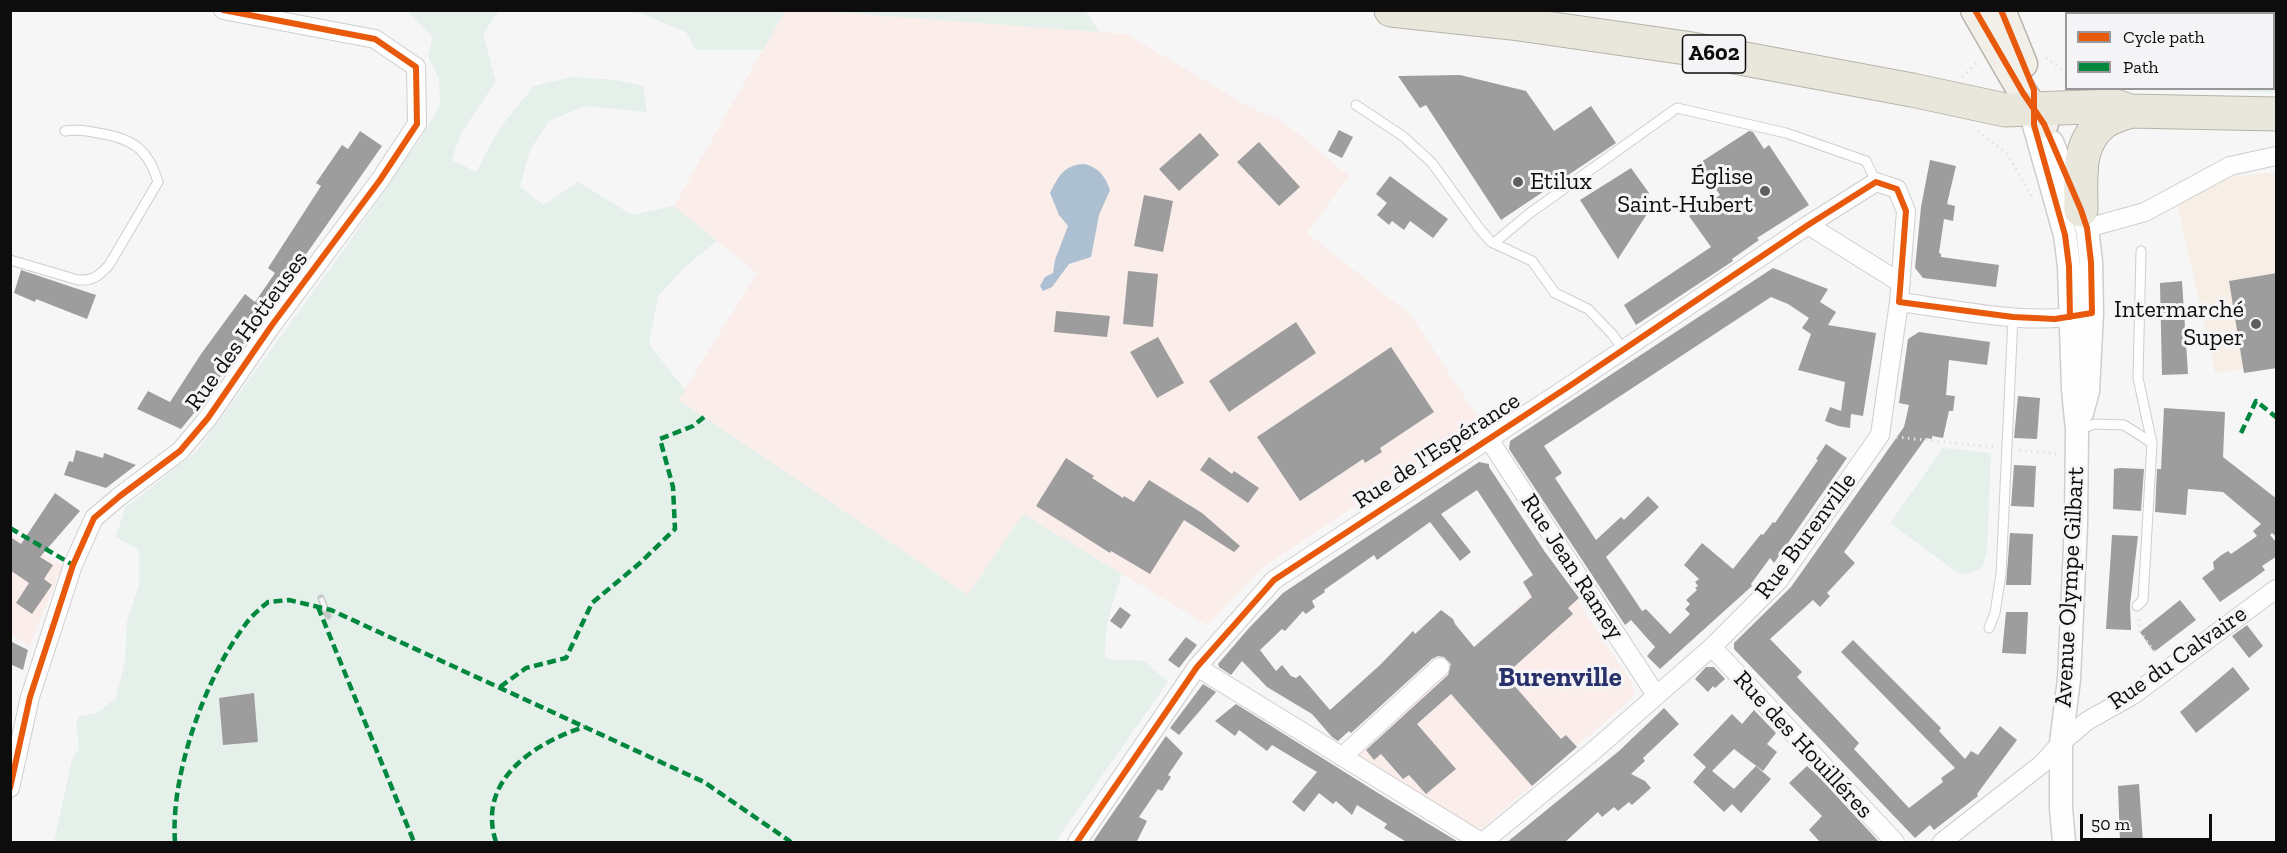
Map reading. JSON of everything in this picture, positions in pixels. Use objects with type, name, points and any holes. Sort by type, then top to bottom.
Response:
[{"type":"highway","name":"A602","points":[[1391,10],[1512,23],[1686,48],[2005,110],[2115,106],[2130,111],[2277,114]]},
{"type":"highway","name":"A602","points":[[2084,219],[2081,159],[2086,142],[2106,120],[2130,111]]},
{"type":"main road","points":[[1975,10],[2034,108]]},
{"type":"main road","points":[[2001,10],[2034,108]]},
{"type":"street","name":"Rue des Hotteuses","points":[[10,788],[30,697],[73,565],[94,518],[180,451],[208,418],[272,325],[380,180],[417,124],[416,67],[375,39],[224,10]]},
{"type":"street","name":"Avenue Olympe Gilbart","points":[[2034,108],[2084,219],[2091,262],[2092,313],[2088,391],[2077,430]]},
{"type":"street","name":"Avenue Olympe Gilbart","points":[[2034,108],[2065,235],[2069,266],[2077,430],[2077,517],[2069,680],[2061,743],[2061,808],[2064,843]]},
{"type":"street","points":[[2084,219],[2145,212],[2230,166],[2277,156]]},
{"type":"street","name":"Rue Burenville","points":[[1482,843],[1591,753],[1712,647],[1778,581],[1880,435],[1899,302],[1906,212],[1896,189],[1876,182]]},
{"type":"street","name":"Rue de l'Espérance","points":[[1077,843],[1197,667],[1274,580],[1876,182]]},
{"type":"street","points":[[1808,225],[1901,283]]},
{"type":"street","points":[[1899,302],[2013,317],[2055,319],[2092,313]]},
{"type":"street","name":"Rue Jean Ramey","points":[[1488,438],[1656,695]]},
{"type":"street","name":"Rue du Calvaire","points":[[1942,843],[2042,764],[2061,743],[2087,721],[2133,695],[2277,589]]},
{"type":"street","name":"Rue des Houilléres","points":[[1712,647],[1894,843]]},
{"type":"street","points":[[1197,667],[1482,843]]},
{"type":"street","points":[[1342,757],[1440,667]]},
{"type":"lane","points":[[1356,105],[1404,137],[1432,163],[1479,228],[1494,243],[1532,261],[1555,293],[1588,309],[1613,335],[1623,350]]},
{"type":"lane","points":[[1494,243],[1530,213],[1677,108],[1786,133],[1866,161],[1876,182]]},
{"type":"lane","points":[[10,260],[78,280],[87,281],[99,276],[109,265],[129,227],[158,182],[153,165],[136,144],[120,137],[74,129],[66,131]]},
{"type":"lane","points":[[2137,606],[2143,600],[2152,443],[2138,378],[2141,251]]},
{"type":"lane","points":[[1989,628],[1995,613],[2001,574],[2013,317]]},
{"type":"lane","points":[[2077,430],[2095,424],[2124,425],[2152,443]]},
{"type":"path","points":[[1953,99],[1964,74],[1979,62],[1979,54]]},
{"type":"path","points":[[1975,128],[2007,154],[2036,202]]},
{"type":"path","points":[[1880,435],[2054,453]]},
{"type":"path","points":[[2137,606],[2140,632],[2167,669]]},
{"type":"shaded area","points":[[407,11],[499,11],[483,34],[496,81],[460,135],[452,160],[476,172],[499,129],[534,86],[571,77],[616,80],[643,86],[647,112],[585,106],[549,121],[530,150],[520,187],[543,205],[578,182],[632,215],[674,206],[717,241],[686,266],[658,296],[649,344],[685,390],[679,400],[968,595],[1023,514],[1122,574],[1109,615],[1105,659],[1144,661],[1168,682],[1055,842],[54,842],[72,760],[79,748],[76,723],[80,716],[97,713],[116,698],[125,661],[127,622],[139,585],[139,550],[116,537],[125,508],[197,451],[343,251],[419,141],[440,105],[439,79],[428,56],[433,37]]},
{"type":"shaded area","points":[[619,11],[785,11],[763,50],[696,50],[686,32],[640,13]]},
{"type":"shaded area","points":[[785,11],[819,11],[1126,34],[1246,105],[1284,122],[1349,176],[1307,233],[1411,315],[1481,422],[1263,567],[1207,625],[1023,514],[968,595],[678,400],[757,273],[674,206]]},
{"type":"shaded area","points":[[819,11],[1085,11],[1100,32]]},
{"type":"shaded area","points":[[2276,47],[2276,93],[2218,90],[2275,90]]},
{"type":"shaded area","points":[[2276,173],[2276,365],[2215,373],[2177,203],[2219,177]]},
{"type":"shaded area","points":[[1943,448],[1991,453],[1987,551],[1982,568],[1967,574],[1958,573],[1890,523]]},
{"type":"shaded area","points":[[10,533],[62,566],[29,647],[11,634]]},
{"type":"shaded area","points":[[1555,567],[1633,685],[1632,698],[1484,827],[1474,829],[1354,755],[1438,673],[1470,645],[1475,646],[1540,586]]},
{"type":"water","points":[[1085,164],[1101,173],[1110,190],[1099,215],[1091,257],[1069,264],[1052,287],[1043,291],[1040,286],[1045,277],[1053,273],[1055,260],[1068,226],[1059,215],[1050,193],[1063,172]]},
{"type":"building","name":"Etilux","points":[[1460,75],[1526,91],[1554,131],[1591,106],[1616,143],[1501,220],[1426,105],[1420,108],[1398,76]]},
{"type":"building","points":[[1339,130],[1353,137],[1342,158],[1328,151]]},
{"type":"building","points":[[360,131],[382,146],[199,407],[181,429],[137,409],[148,391],[170,402],[201,354],[245,294],[255,302],[275,273],[268,268],[321,186],[316,183],[342,145],[348,149]]},
{"type":"building","points":[[1749,131],[1753,132],[1764,149],[1769,145],[1809,205],[1757,238],[1759,240],[1732,259],[1733,261],[1636,325],[1624,305],[1711,247],[1689,216],[1720,195],[1698,164]]},
{"type":"building","points":[[1200,133],[1219,155],[1179,191],[1159,169]]},
{"type":"building","points":[[1259,142],[1300,187],[1279,206],[1237,162]]},
{"type":"building","points":[[1930,160],[1956,166],[1947,204],[1955,206],[1953,221],[1944,219],[1939,253],[1941,257],[1999,265],[1996,287],[1923,278],[1915,268],[1921,207]]},
{"type":"building","points":[[1631,168],[1649,193],[1641,204],[1647,214],[1618,259],[1580,200]]},
{"type":"building","points":[[1390,176],[1448,219],[1433,238],[1410,221],[1404,230],[1392,221],[1389,225],[1377,215],[1387,203],[1376,194]]},
{"type":"building","points":[[1144,195],[1173,201],[1163,252],[1134,246]]},
{"type":"building","points":[[1773,268],[1828,289],[1820,302],[1836,312],[1828,325],[1876,333],[1863,416],[1851,414],[1850,428],[1825,421],[1830,407],[1841,411],[1845,382],[1798,370],[1811,334],[1802,328],[1809,318],[1788,304],[1771,297],[1544,446],[1562,473],[1555,478],[1596,540],[1621,517],[1624,520],[1648,496],[1659,507],[1606,557],[1642,611],[1646,609],[1670,634],[1690,614],[1685,609],[1690,604],[1686,600],[1697,590],[1695,588],[1698,586],[1695,582],[1699,579],[1684,565],[1702,543],[1733,569],[1761,534],[1763,535],[1773,522],[1775,523],[1818,460],[1816,459],[1826,444],[1847,458],[1774,563],[1770,558],[1751,584],[1752,586],[1660,669],[1647,656],[1655,647],[1631,620],[1625,625],[1509,449],[1510,441]]},
{"type":"building","points":[[21,270],[96,295],[87,319],[14,293]]},
{"type":"building","points":[[1128,271],[1158,274],[1153,327],[1123,324]]},
{"type":"building","name":"Intermarché Super","points":[[2277,273],[2277,368],[2244,373],[2229,281]]},
{"type":"building","points":[[2182,281],[2188,374],[2162,375],[2160,283]]},
{"type":"building","points":[[1056,311],[1110,316],[1107,337],[1054,332]]},
{"type":"building","points":[[1296,322],[1316,353],[1229,412],[1209,381]]},
{"type":"building","points":[[1919,332],[1990,342],[1987,365],[1949,360],[1946,395],[1955,396],[1953,411],[1949,411],[1943,438],[1932,436],[1932,439],[1926,438],[1844,552],[1855,563],[1827,593],[1830,596],[1820,607],[1813,600],[1770,639],[1802,672],[1797,677],[1859,743],[1854,749],[1909,808],[1943,782],[1941,778],[1955,768],[1841,652],[1853,640],[1941,728],[1939,731],[1965,759],[1971,751],[1978,755],[2000,726],[2017,740],[1977,794],[1978,796],[1934,830],[1930,825],[1915,838],[1734,649],[1734,643],[1791,587],[1904,427],[1909,405],[1899,403],[1908,339]]},
{"type":"building","points":[[1158,337],[1184,383],[1157,398],[1130,352]]},
{"type":"building","points":[[1391,347],[1434,412],[1380,448],[1382,452],[1365,463],[1363,459],[1300,501],[1257,437]]},
{"type":"building","points":[[2018,396],[2040,398],[2037,439],[2014,438]]},
{"type":"building","points":[[2164,408],[2225,412],[2223,457],[2277,499],[2277,537],[2272,533],[2270,535],[2277,543],[2277,556],[2262,566],[2265,570],[2220,602],[2202,578],[2214,569],[2213,562],[2220,556],[2228,551],[2231,554],[2257,536],[2253,531],[2261,524],[2223,492],[2188,489],[2186,515],[2155,512],[2157,469],[2161,469]]},
{"type":"building","points":[[76,450],[103,458],[104,453],[136,465],[106,488],[64,475],[69,461],[73,462]]},
{"type":"building","points":[[1209,457],[1232,474],[1234,471],[1259,488],[1248,503],[1200,470]]},
{"type":"building","points":[[1066,458],[1094,476],[1092,478],[1123,498],[1124,496],[1134,502],[1149,480],[1202,513],[1240,546],[1234,552],[1184,520],[1150,574],[1111,551],[1110,553],[1036,506]]},
{"type":"building","points":[[1479,462],[1489,464],[1545,552],[1579,598],[1568,608],[1573,614],[1505,675],[1561,739],[1566,735],[1577,747],[1532,786],[1451,694],[1417,724],[1456,769],[1426,794],[1409,775],[1403,779],[1381,754],[1374,760],[1366,750],[1448,675],[1451,664],[1444,657],[1438,656],[1432,659],[1351,733],[1349,731],[1338,741],[1312,714],[1267,687],[1242,661],[1231,675],[1219,667],[1218,664],[1249,628],[1283,593]],"holes":[[[1477,490],[1533,575],[1523,582],[1532,597],[1474,647],[1453,619],[1441,610],[1415,634],[1413,631],[1380,665],[1330,710],[1300,675],[1296,678],[1291,676],[1282,665],[1276,671],[1260,650],[1282,629],[1285,631],[1303,611],[1306,614],[1315,607],[1312,601],[1325,592],[1324,590],[1374,555],[1377,560],[1430,522],[1460,561],[1471,552],[1441,514]]]},
{"type":"building","points":[[2014,465],[2036,466],[2034,507],[2011,506]]},
{"type":"building","points":[[2114,469],[2144,469],[2141,511],[2113,509]]},
{"type":"building","points":[[55,493],[80,511],[40,557],[53,565],[44,579],[52,585],[32,614],[16,603],[29,583],[10,570],[10,537],[21,544]]},
{"type":"building","points":[[2010,533],[2033,534],[2031,585],[2006,585]]},
{"type":"building","points":[[2112,535],[2138,536],[2130,605],[2131,630],[2106,629]]},
{"type":"building","points":[[2180,600],[2196,620],[2154,652],[2140,632]]},
{"type":"building","points":[[1120,607],[1131,615],[1121,629],[1110,621]]},
{"type":"building","points":[[2006,612],[2028,612],[2026,654],[2002,653]]},
{"type":"building","points":[[2247,625],[2263,646],[2249,658],[2232,636]]},
{"type":"building","points":[[1186,637],[1197,645],[1179,668],[1168,660]]},
{"type":"building","points":[[10,641],[28,650],[23,670],[10,664]]},
{"type":"building","points":[[1706,667],[1714,667],[1725,679],[1708,692],[1695,679]]},
{"type":"building","points":[[2233,667],[2250,689],[2196,733],[2180,712]]},
{"type":"building","points":[[1203,684],[1216,692],[1179,735],[1170,728]]},
{"type":"building","points":[[254,693],[258,742],[223,745],[219,698]]},
{"type":"building","points":[[1236,704],[1460,843],[1408,843],[1384,828],[1387,824],[1357,805],[1352,815],[1336,801],[1333,804],[1319,793],[1304,812],[1292,802],[1317,772],[1272,745],[1267,751],[1239,730],[1235,736],[1215,721]]},
{"type":"building","points":[[1664,708],[1679,724],[1643,758],[1645,761],[1631,774],[1645,781],[1651,788],[1632,805],[1629,802],[1618,811],[1614,807],[1602,817],[1598,812],[1564,843],[1506,843],[1619,751]]},
{"type":"building","points":[[1754,710],[1776,733],[1767,744],[1777,752],[1763,771],[1734,749],[1712,771],[1734,789],[1756,766],[1771,779],[1741,813],[1732,804],[1724,812],[1693,782],[1706,767],[1693,755],[1732,714],[1742,724]]},
{"type":"building","points":[[1166,736],[1183,753],[1168,775],[1171,777],[1162,791],[1158,789],[1139,817],[1147,821],[1136,843],[1092,843]]},
{"type":"building","points":[[1807,766],[1880,843],[1821,843],[1809,830],[1822,816],[1789,783]]},
{"type":"building","points":[[2139,784],[2143,843],[2120,843],[2118,786]]},
{"type":"railway","points":[[321,598],[328,616]]},
{"type":"marked path","points":[[2241,433],[2256,401],[2276,417]]},
{"type":"marked path","points":[[500,687],[526,668],[566,658],[592,603],[640,563],[675,529],[673,487],[660,439],[693,426],[704,417]]},
{"type":"marked path","points":[[10,528],[73,565]]},
{"type":"marked path","points":[[175,842],[175,816],[184,758],[216,672],[230,647],[253,616],[268,602],[289,600],[331,610],[704,782],[791,842]]},
{"type":"marked path","points":[[318,607],[414,842]]},
{"type":"marked path","points":[[496,842],[492,820],[494,801],[502,783],[529,754],[546,743],[584,727]]},
{"type":"cycle path","points":[[10,788],[30,697],[73,565],[94,518],[180,451],[208,418],[272,325],[380,180],[417,124],[416,67],[375,39],[223,10]]},
{"type":"cycle path","points":[[1077,842],[1197,667],[1274,580],[1876,182],[1897,189],[1906,211],[1899,302],[2013,317],[2055,319],[2092,313],[2091,262],[2087,228],[2081,210],[2044,124],[2023,93],[1975,10]]},
{"type":"cycle path","points":[[2001,10],[2034,90],[2034,125],[2065,235],[2069,266],[2070,317]]},
{"type":"place","name":"Etilux","points":[[1518,182]]},
{"type":"place","name":"Église Saint-Hubert","points":[[1765,191]]},
{"type":"place","name":"Intermarché Super","points":[[2256,324]]},
{"type":"district","name":"Burenville","points":[[1560,678]]}]
